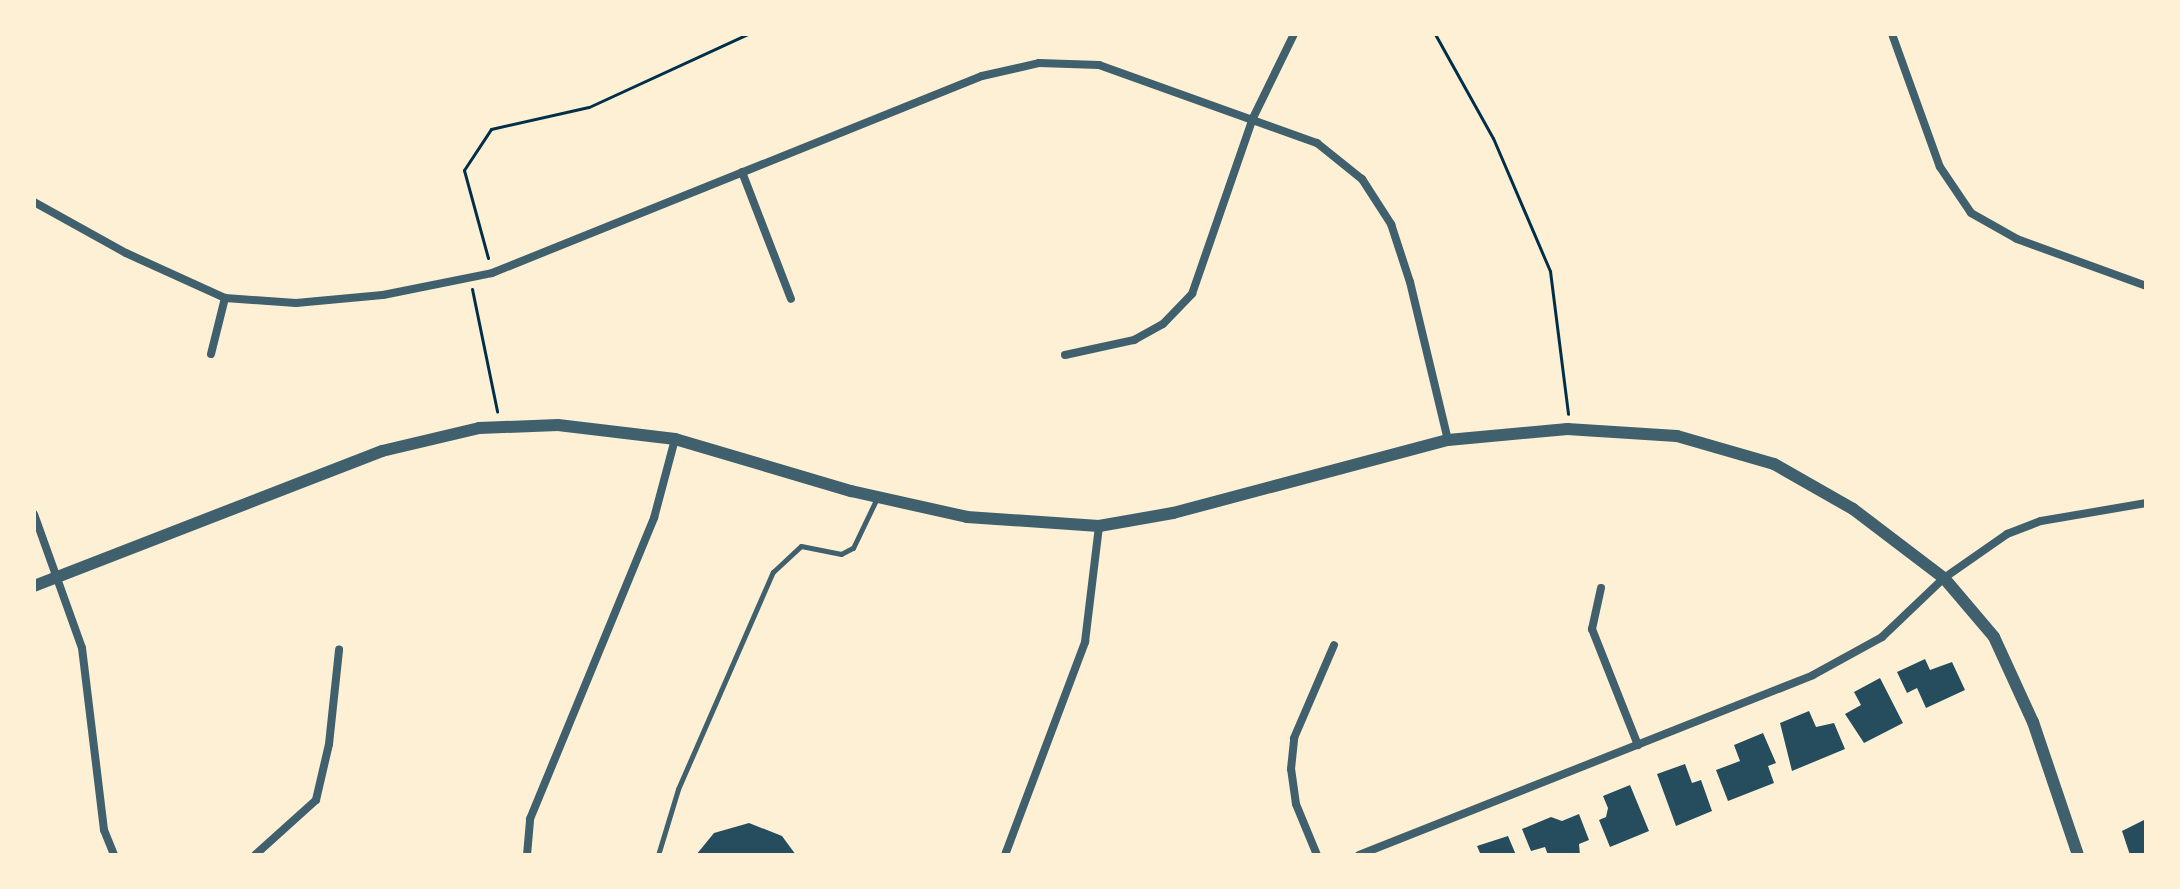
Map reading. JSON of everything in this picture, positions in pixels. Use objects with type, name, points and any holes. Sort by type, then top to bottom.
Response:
[{"type":"street","points":[[1065,355],[1134,340],[1163,324],[1192,294],[1253,118],[1275,64],[1294,34]]},
{"type":"street","points":[[1892,34],[1940,167],[1971,213],[2017,239],[2146,286]]},
{"type":"street","points":[[34,202],[126,253],[225,298],[296,303],[383,295],[492,273],[982,76],[1039,63],[1099,65],[1317,143],[1362,179],[1391,224],[1432,357],[1448,440]]},
{"type":"street","points":[[742,172],[791,299]]},
{"type":"street","points":[[211,354],[225,298]]},
{"type":"street","points":[[34,586],[382,451],[500,427],[558,425],[675,439],[877,497],[967,517],[1099,526],[1173,513],[1448,440],[1567,429],[1677,436],[1774,464],[1853,509],[1944,578],[1994,637],[2033,722],[2078,855]]},
{"type":"street","points":[[527,855],[530,819],[654,518],[675,439]]},
{"type":"street","points":[[1359,855],[1813,675],[1882,637],[1944,578],[2007,534],[2041,521],[2146,503]]},
{"type":"street","points":[[34,514],[60,576],[82,648],[104,830],[114,855]]},
{"type":"street","points":[[1005,855],[1085,642],[1099,526]]},
{"type":"street","points":[[1601,588],[1592,629],[1638,745]]},
{"type":"street","points":[[1317,855],[1296,804],[1291,769],[1294,738],[1334,645]]},
{"type":"street","points":[[255,855],[316,800],[329,744],[339,650]]},
{"type":"lane","points":[[658,855],[678,789],[773,572],[801,546],[841,554],[853,548],[877,497]]},
{"type":"path","points":[[492,273],[464,170],[491,129],[589,107],[748,34]]},
{"type":"path","points":[[1435,34],[1493,138],[1550,271],[1568,388],[1567,429]]},
{"type":"path","points":[[469,278],[500,427]]},
{"type":"building","points":[[1925,659],[1930,670],[1952,662],[1965,690],[1926,708],[1917,688],[1907,693],[1897,672]]},
{"type":"building","points":[[1880,678],[1903,723],[1864,743],[1845,714],[1861,705],[1854,692]]},
{"type":"building","points":[[1809,711],[1816,727],[1834,723],[1845,749],[1792,771],[1780,723]]},
{"type":"building","points":[[1763,733],[1776,763],[1768,766],[1774,783],[1728,801],[1716,770],[1740,761],[1734,745]]},
{"type":"building","points":[[1685,764],[1692,783],[1701,780],[1712,811],[1676,826],[1657,774]]},
{"type":"building","points":[[1630,785],[1649,831],[1610,847],[1599,820],[1606,817],[1608,808],[1603,796]]},
{"type":"building","points":[[1579,814],[1589,840],[1579,844],[1580,855],[1548,855],[1545,847],[1531,851],[1522,829],[1551,817],[1562,821]]},
{"type":"building","points":[[2146,819],[2146,855],[2130,855],[2122,831]]},
{"type":"building","points":[[749,823],[782,836],[796,855],[696,855],[714,833]]},
{"type":"building","points":[[1508,836],[1516,855],[1474,855],[1480,853],[1477,846]]}]
